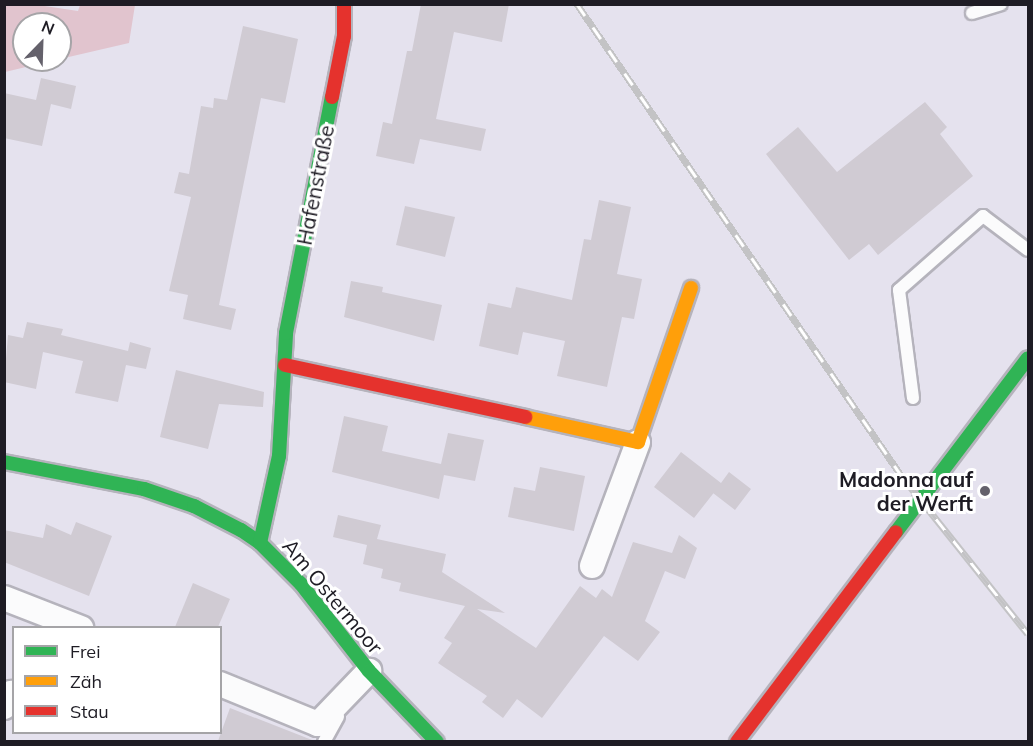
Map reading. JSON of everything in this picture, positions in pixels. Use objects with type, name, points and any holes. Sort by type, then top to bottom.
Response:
[{"type":"street","name":"Hafenstraße","points":[[260,543],[279,456],[285,365],[295,280],[344,36],[344,4]]},
{"type":"street","points":[[592,566],[691,288]]},
{"type":"street","points":[[737,741],[1029,358]]},
{"type":"street","points":[[285,365],[638,442]]},
{"type":"street","name":"Am Ostermoor","points":[[4,462],[171,498],[222,519],[260,543],[301,585],[372,674],[437,741]]},
{"type":"street","points":[[4,598],[78,626]]},
{"type":"street","points":[[222,685],[318,724],[372,674]]},
{"type":"lane","points":[[972,13],[1001,4]]},
{"type":"lane","points":[[913,398],[899,290],[983,216],[1029,250]]},
{"type":"lane","points":[[324,741],[331,725],[372,674]]},
{"type":"shaded area","points":[[4,5],[38,5],[78,11],[80,5],[135,5],[129,43],[72,56],[72,12],[12,12],[12,70],[5,72]]},
{"type":"building","points":[[421,4],[509,4],[502,42],[454,32],[436,119],[486,129],[481,151],[420,139],[414,164],[376,156],[383,122],[392,124],[407,51],[412,51]]},
{"type":"building","points":[[243,26],[298,39],[285,103],[261,98],[219,305],[236,309],[231,330],[183,319],[188,295],[169,291],[191,197],[174,193],[179,172],[189,174],[201,106],[213,108],[214,98],[227,100]]},
{"type":"building","points":[[41,78],[76,86],[71,109],[51,104],[42,146],[4,138],[4,93],[36,100]]},
{"type":"building","points":[[925,102],[947,127],[940,134],[973,176],[878,255],[869,244],[849,260],[766,154],[798,127],[837,172]]},
{"type":"building","points":[[599,200],[631,207],[617,274],[642,279],[634,319],[622,317],[607,387],[557,376],[565,341],[523,332],[518,355],[479,346],[488,303],[511,308],[516,287],[572,300],[584,239],[591,240]]},
{"type":"building","points":[[405,206],[455,217],[445,257],[396,245]]},
{"type":"building","points":[[351,281],[383,287],[382,292],[442,305],[434,341],[344,317]]},
{"type":"building","points":[[27,322],[63,329],[61,335],[128,351],[130,342],[151,348],[146,369],[126,365],[118,402],[75,393],[83,361],[43,352],[36,389],[4,382],[8,335],[23,338]]},
{"type":"building","points":[[176,370],[264,392],[263,407],[219,404],[208,449],[160,437]]},
{"type":"building","points":[[344,416],[388,426],[382,451],[441,464],[448,433],[484,440],[475,481],[444,475],[439,499],[332,472]]},
{"type":"building","points":[[681,452],[721,483],[729,472],[751,489],[735,510],[713,493],[694,518],[654,487]]},
{"type":"building","points":[[540,467],[585,476],[574,531],[508,517],[514,487],[535,491]]},
{"type":"building","points":[[338,515],[381,525],[377,539],[446,554],[442,572],[505,613],[477,609],[536,648],[580,586],[596,598],[602,589],[612,597],[633,542],[672,553],[679,535],[697,548],[685,579],[665,571],[645,621],[660,632],[638,661],[604,636],[542,718],[517,699],[503,718],[482,702],[487,696],[438,663],[452,643],[444,638],[465,606],[399,591],[401,583],[381,578],[383,569],[363,564],[367,545],[333,537]]},
{"type":"building","points":[[76,522],[112,536],[89,596],[4,562],[4,530],[43,538],[46,524],[71,535]]},
{"type":"building","points":[[193,583],[230,599],[218,626],[175,626]]},
{"type":"building","points":[[230,708],[312,741],[218,741]]},
{"type":"railway","points":[[577,4],[901,475],[1028,634]]},
{"type":"traffic: fast","points":[[260,543],[279,456],[286,333],[332,97]]},
{"type":"traffic: fast","points":[[896,532],[1028,358]]},
{"type":"traffic: fast","points":[[4,462],[144,489],[194,506],[241,530],[260,543],[301,584],[369,671],[437,742]]},
{"type":"traffic: slow","points":[[525,417],[638,442],[691,288]]},
{"type":"traffic: jam","points":[[332,97],[344,36],[344,4]]},
{"type":"traffic: jam","points":[[285,365],[525,417]]},
{"type":"traffic: jam","points":[[737,742],[896,532]]},
{"type":"place","name":"Madonna auf der Werft","points":[[985,491]]}]
